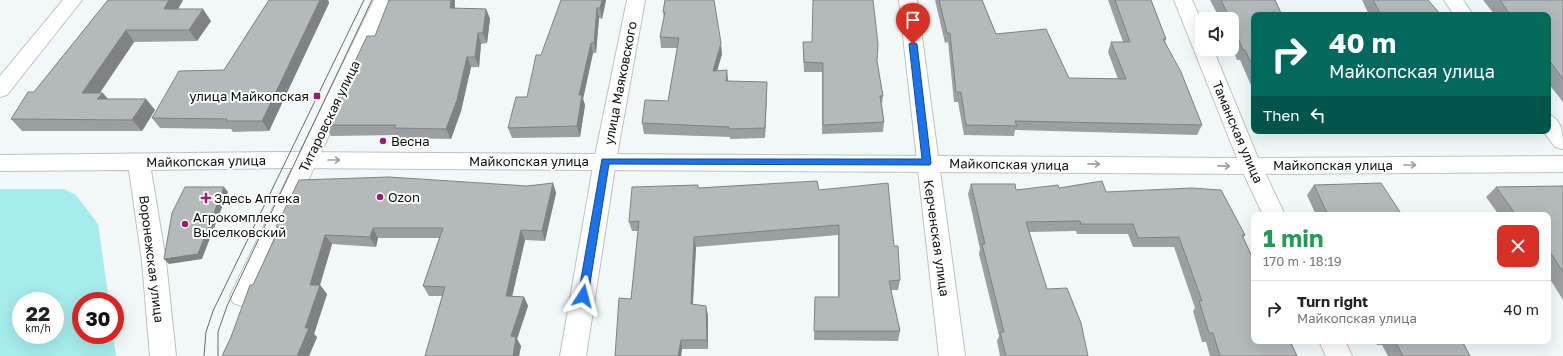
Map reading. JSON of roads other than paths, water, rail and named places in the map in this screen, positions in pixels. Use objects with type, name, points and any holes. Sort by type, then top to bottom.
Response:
[{"type":"street","points":[[0,90],[73,0]]},
{"type":"street","name":"Титаровская улица","points":[[242,296],[301,160],[383,0]]},
{"type":"street","name":"улица Маяковского","points":[[573,356],[605,161],[636,0]]},
{"type":"street","name":"Керченская улица","points":[[908,0],[952,356]]},
{"type":"street","points":[[1183,0],[1195,29]]},
{"type":"street","points":[[1453,0],[1462,12]]},
{"type":"street","name":"Таманская улица","points":[[1206,56],[1251,166],[1273,212]]},
{"type":"street","points":[[1551,126],[1563,141]]},
{"type":"street","name":"Майкопская улица","points":[[0,163],[301,160],[1251,166],[1563,164]]},
{"type":"street","name":"Воронежская улица","points":[[139,162],[154,261],[163,356]]},
{"type":"street","points":[[1333,344],[1339,356]]},
{"type":"tram line","points":[[204,356],[206,332],[213,311],[364,0]]},
{"type":"tram line","points":[[218,356],[218,332],[227,306],[372,0]]},
{"type":"place","name":"улица Майкопская","points":[[317,96]]},
{"type":"place","name":"Весна","points":[[383,141]]},
{"type":"place","name":"Ozon","points":[[380,197]]},
{"type":"place","name":"Здесь Аптека","points":[[206,198]]},
{"type":"place","name":"Агрокомплекс Выселковский","points":[[185,224]]}]
